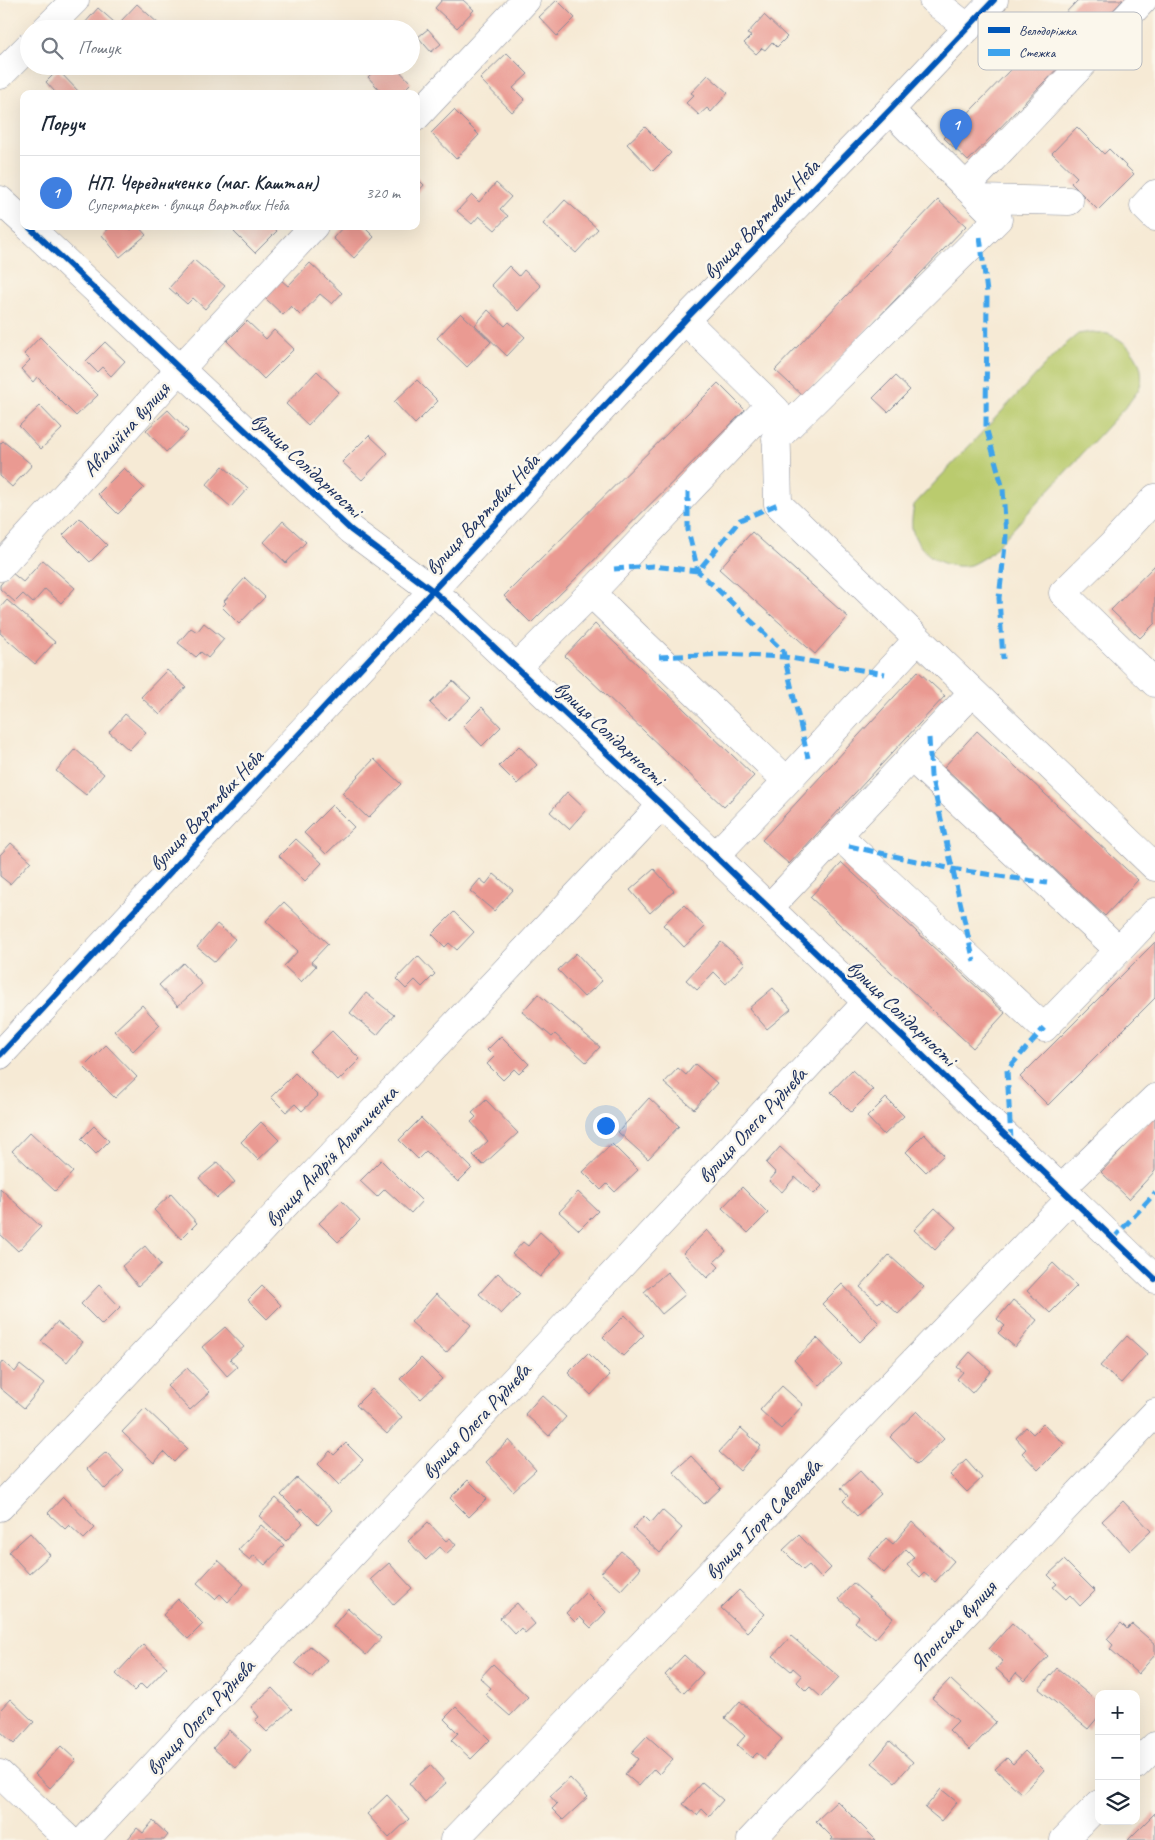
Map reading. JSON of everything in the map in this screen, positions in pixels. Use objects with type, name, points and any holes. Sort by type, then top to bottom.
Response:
[{"type":"street","points":[[55,20],[75,0]]},
{"type":"street","points":[[420,113],[526,0]]},
{"type":"street","points":[[933,0],[968,28]]},
{"type":"street","name":"вулиця Вартових Неба","points":[[983,12],[994,0]]},
{"type":"street","points":[[1132,12],[1143,0]]},
{"type":"street","name":"вулиця Вартових Неба","points":[[0,1055],[685,320],[978,17]]},
{"type":"street","points":[[0,75],[20,55]]},
{"type":"street","points":[[972,193],[1081,70]]},
{"type":"street","points":[[776,439],[998,220],[890,110]]},
{"type":"street","points":[[972,193],[1069,201]]},
{"type":"street","points":[[0,200],[20,218]]},
{"type":"street","name":"вулиця Солідарності","points":[[32,230],[352,530],[432,591],[516,668],[716,856],[1155,1279]]},
{"type":"street","name":"Авіаційна вулиця","points":[[0,567],[181,368],[310,230]]},
{"type":"street","points":[[685,320],[776,410],[778,504],[1155,867]]},
{"type":"street","points":[[516,668],[591,593],[770,405]]},
{"type":"street","points":[[1155,498],[1113,544],[1063,593],[1155,683]]},
{"type":"street","points":[[591,593],[787,781]]},
{"type":"street","points":[[716,856],[918,639]]},
{"type":"street","points":[[769,908],[973,692]]},
{"type":"street","points":[[911,758],[1119,950]]},
{"type":"street","name":"вулиця Андрія Альтиченка","points":[[0,1507],[662,805]]},
{"type":"street","points":[[838,835],[1044,1028],[1155,912]]},
{"type":"street","name":"вулиця Олега Руднєва","points":[[85,1840],[867,1002]]},
{"type":"street","name":"вулиця Ігоря Савельєва","points":[[454,1840],[1155,1098]]},
{"type":"street","name":"Японська вулиця","points":[[751,1840],[1155,1413]]},
{"type":"street","points":[[1140,1762],[1155,1746]]},
{"type":"street","points":[[0,1774],[69,1840]]},
{"type":"street","points":[[1064,1840],[1095,1808]]},
{"type":"green space","points":[[1092,332],[1116,337],[1135,354],[1141,370],[1140,386],[1136,393],[1129,403],[990,554],[970,565],[961,566],[942,563],[934,558],[926,552],[915,537],[912,528],[914,505],[1060,349],[1078,334]]},
{"type":"building","points":[[442,0],[463,0],[474,10],[457,28],[435,8]]},
{"type":"building","points":[[557,0],[575,18],[557,36],[539,17]]},
{"type":"building","points":[[1078,0],[1123,0],[1111,12],[1066,12]]},
{"type":"building","points":[[137,4],[154,20],[122,20]]},
{"type":"building","points":[[98,8],[112,20],[88,20]]},
{"type":"building","points":[[764,15],[787,37],[777,47],[772,42],[765,50],[762,48],[756,54],[744,43],[751,36],[747,34]]},
{"type":"building","points":[[428,29],[441,44],[431,52],[420,39],[420,35]]},
{"type":"building","points":[[507,53],[528,74],[513,88],[525,100],[512,112],[480,79]]},
{"type":"building","points":[[1010,70],[1056,70],[968,161],[944,138]]},
{"type":"building","points":[[53,75],[63,75],[77,90],[53,90],[46,82]]},
{"type":"building","points":[[370,75],[403,75],[411,83],[404,90],[379,90],[368,77]]},
{"type":"building","points":[[708,75],[728,93],[711,112],[707,108],[699,115],[686,103],[694,95],[691,93]]},
{"type":"building","points":[[454,110],[479,135],[456,159],[431,133]]},
{"type":"building","points":[[645,127],[671,153],[653,171],[627,144]]},
{"type":"building","points":[[1077,127],[1104,154],[1109,149],[1134,174],[1098,210],[1071,183],[1077,177],[1052,153]]},
{"type":"building","points":[[420,181],[424,185],[420,190]]},
{"type":"building","points":[[496,183],[511,197],[500,209],[508,216],[495,230],[479,216],[472,224],[457,211],[472,195],[479,202]]},
{"type":"building","points":[[565,200],[598,229],[576,253],[543,224]]},
{"type":"building","points":[[938,200],[966,226],[803,396],[775,370]]},
{"type":"building","points":[[108,230],[142,230],[146,235],[120,257],[102,235]]},
{"type":"building","points":[[236,230],[277,231],[255,253],[234,232]]},
{"type":"building","points":[[340,230],[367,230],[374,237],[354,258],[333,238]]},
{"type":"building","points":[[194,260],[225,286],[205,309],[193,298],[187,304],[169,288]]},
{"type":"building","points":[[310,263],[342,293],[332,304],[320,294],[300,315],[291,306],[283,315],[265,298],[281,280],[288,286]]},
{"type":"building","points":[[509,266],[519,276],[524,270],[541,286],[518,311],[491,285]]},
{"type":"building","points":[[488,310],[505,326],[509,322],[525,337],[507,356],[475,325]]},
{"type":"building","points":[[461,313],[491,342],[467,367],[437,338]]},
{"type":"building","points":[[247,321],[266,339],[274,330],[294,349],[264,379],[227,341]]},
{"type":"building","points":[[40,337],[98,395],[76,416],[37,377],[33,382],[21,369],[30,360],[24,354]]},
{"type":"building","points":[[105,342],[125,361],[111,376],[102,367],[97,372],[86,361]]},
{"type":"building","points":[[317,371],[339,392],[308,425],[286,404]]},
{"type":"building","points":[[895,376],[910,390],[888,412],[873,398]]},
{"type":"building","points":[[417,380],[438,401],[415,424],[394,402]]},
{"type":"building","points":[[718,383],[745,410],[531,623],[504,596]]},
{"type":"building","points":[[40,406],[62,429],[41,449],[19,426]]},
{"type":"building","points":[[168,410],[188,431],[166,452],[146,430]]},
{"type":"building","points":[[369,435],[388,453],[362,480],[342,462]]},
{"type":"building","points":[[3,441],[32,465],[12,487],[0,476],[0,444]]},
{"type":"building","points":[[223,466],[248,488],[231,507],[206,485]]},
{"type":"building","points":[[124,468],[144,488],[118,514],[98,494]]},
{"type":"building","points":[[80,518],[107,545],[90,562],[63,535]]},
{"type":"building","points":[[283,521],[306,542],[286,563],[264,542]]},
{"type":"building","points":[[752,532],[848,617],[815,654],[719,569]]},
{"type":"building","points":[[43,560],[75,588],[61,603],[45,589],[33,603],[23,594],[15,602],[0,589],[0,585],[11,572],[23,582]]},
{"type":"building","points":[[1155,565],[1155,623],[1140,638],[1111,610]]},
{"type":"building","points":[[245,578],[265,597],[239,624],[222,607],[226,603],[224,601]]},
{"type":"building","points":[[7,600],[55,642],[35,664],[0,633],[0,608]]},
{"type":"building","points":[[204,623],[224,639],[208,658],[201,652],[196,657],[178,643],[191,628],[197,632]]},
{"type":"building","points":[[595,624],[754,776],[724,807],[565,656]]},
{"type":"building","points":[[167,670],[186,687],[160,715],[141,697]]},
{"type":"building","points":[[918,671],[945,696],[789,864],[762,840]]},
{"type":"building","points":[[453,681],[471,698],[448,720],[430,703]]},
{"type":"building","points":[[482,707],[501,727],[482,746],[463,726]]},
{"type":"building","points":[[125,714],[146,732],[129,750],[109,732]]},
{"type":"building","points":[[977,731],[1138,880],[1105,916],[944,767]]},
{"type":"building","points":[[519,746],[537,765],[517,784],[499,766]]},
{"type":"building","points":[[75,749],[104,774],[86,795],[56,771]]},
{"type":"building","points":[[374,759],[401,784],[368,818],[342,793]]},
{"type":"building","points":[[567,792],[586,810],[569,829],[550,812]]},
{"type":"building","points":[[332,805],[354,827],[326,854],[304,833]]},
{"type":"building","points":[[296,839],[322,863],[305,881],[279,856]]},
{"type":"building","points":[[11,843],[31,861],[10,884],[0,876],[0,855]]},
{"type":"building","points":[[842,863],[1005,1013],[973,1048],[810,897]]},
{"type":"building","points":[[654,869],[674,891],[650,913],[630,890]]},
{"type":"building","points":[[494,874],[513,890],[494,911],[470,891],[480,879],[486,884]]},
{"type":"building","points":[[284,902],[328,944],[311,962],[316,966],[301,982],[284,966],[298,951],[266,921]]},
{"type":"building","points":[[684,905],[705,927],[684,947],[663,925]]},
{"type":"building","points":[[454,912],[474,932],[457,950],[449,943],[445,947],[432,934]]},
{"type":"building","points":[[217,924],[235,939],[215,962],[197,947]]},
{"type":"building","points":[[721,942],[745,963],[726,984],[714,972],[697,990],[686,980]]},
{"type":"building","points":[[1155,942],[1155,998],[1048,1105],[1020,1077]]},
{"type":"building","points":[[576,953],[602,981],[584,997],[558,970]]},
{"type":"building","points":[[418,956],[435,974],[422,987],[415,980],[406,989],[396,979]]},
{"type":"building","points":[[183,963],[202,984],[178,1006],[159,985]]},
{"type":"building","points":[[773,988],[791,1009],[767,1029],[749,1008]]},
{"type":"building","points":[[366,993],[394,1015],[377,1035],[350,1013]]},
{"type":"building","points":[[538,994],[600,1047],[586,1062],[555,1034],[552,1037],[522,1012]]},
{"type":"building","points":[[142,1005],[160,1025],[133,1051],[114,1031]]},
{"type":"building","points":[[332,1031],[360,1059],[338,1081],[310,1052]]},
{"type":"building","points":[[501,1036],[529,1064],[519,1074],[514,1069],[503,1080],[487,1064],[494,1057],[487,1050]]},
{"type":"building","points":[[106,1045],[137,1077],[115,1098],[84,1067]]},
{"type":"building","points":[[695,1064],[717,1083],[694,1109],[664,1083],[678,1068],[686,1075]]},
{"type":"building","points":[[852,1070],[873,1090],[851,1112],[831,1092]]},
{"type":"building","points":[[295,1073],[318,1096],[302,1111],[295,1104],[286,1112],[271,1097]]},
{"type":"building","points":[[649,1098],[679,1126],[648,1159],[618,1132]]},
{"type":"building","points":[[886,1098],[904,1116],[884,1135],[867,1117]]},
{"type":"building","points":[[486,1100],[518,1133],[483,1165],[473,1155],[488,1141],[471,1122],[476,1117],[472,1113]]},
{"type":"building","points":[[1155,1115],[1155,1171],[1129,1199],[1101,1172]]},
{"type":"building","points":[[421,1118],[472,1168],[458,1182],[426,1151],[418,1159],[399,1140]]},
{"type":"building","points":[[261,1122],[279,1140],[258,1160],[241,1142]]},
{"type":"building","points":[[94,1126],[109,1141],[96,1154],[81,1139]]},
{"type":"building","points":[[30,1132],[73,1172],[55,1191],[12,1151]]},
{"type":"building","points":[[924,1134],[944,1155],[926,1172],[906,1152]]},
{"type":"building","points":[[612,1144],[638,1170],[615,1192],[607,1184],[601,1190],[583,1172]]},
{"type":"building","points":[[780,1147],[822,1186],[814,1194],[795,1177],[782,1192],[769,1181],[776,1173],[766,1163]]},
{"type":"building","points":[[381,1160],[422,1201],[411,1213],[385,1189],[377,1197],[360,1181]]},
{"type":"building","points":[[218,1162],[235,1182],[217,1198],[199,1178]]},
{"type":"building","points":[[742,1187],[768,1213],[748,1233],[722,1208]]},
{"type":"building","points":[[0,1188],[41,1227],[18,1251],[0,1234]]},
{"type":"building","points":[[578,1192],[598,1211],[579,1230],[559,1212]]},
{"type":"building","points":[[171,1194],[197,1223],[181,1239],[154,1210]]},
{"type":"building","points":[[342,1201],[360,1220],[338,1242],[319,1223]]},
{"type":"building","points":[[935,1208],[956,1227],[935,1250],[914,1230]]},
{"type":"building","points":[[707,1230],[726,1251],[714,1262],[719,1267],[707,1278],[683,1253]]},
{"type":"building","points":[[540,1232],[562,1252],[540,1277],[512,1254],[523,1242],[528,1246]]},
{"type":"building","points":[[145,1246],[161,1265],[138,1286],[122,1266]]},
{"type":"building","points":[[889,1255],[924,1287],[898,1314],[882,1299],[878,1303],[860,1287]]},
{"type":"building","points":[[1053,1263],[1077,1286],[1050,1313],[1027,1291]]},
{"type":"building","points":[[667,1272],[686,1294],[662,1314],[644,1292]]},
{"type":"building","points":[[498,1273],[520,1294],[501,1314],[479,1294]]},
{"type":"building","points":[[842,1284],[879,1323],[860,1342],[822,1304]]},
{"type":"building","points":[[99,1285],[120,1307],[102,1325],[81,1304]]},
{"type":"building","points":[[262,1286],[281,1305],[267,1319],[248,1300]]},
{"type":"building","points":[[436,1294],[471,1325],[446,1353],[411,1322]]},
{"type":"building","points":[[1013,1300],[1037,1320],[1015,1347],[998,1333],[1005,1326],[997,1319]]},
{"type":"building","points":[[625,1315],[644,1335],[623,1356],[603,1337]]},
{"type":"building","points":[[57,1322],[83,1342],[67,1362],[41,1341]]},
{"type":"building","points":[[225,1327],[244,1347],[230,1359],[237,1367],[227,1376],[202,1347]]},
{"type":"building","points":[[1127,1336],[1147,1354],[1121,1383],[1100,1366]]},
{"type":"building","points":[[817,1338],[842,1364],[819,1386],[794,1360]]},
{"type":"building","points":[[970,1352],[991,1371],[972,1393],[957,1379],[963,1372],[957,1367]]},
{"type":"building","points":[[588,1353],[610,1375],[591,1395],[568,1373]]},
{"type":"building","points":[[421,1358],[442,1379],[421,1399],[400,1379]]},
{"type":"building","points":[[2,1361],[15,1372],[20,1365],[44,1384],[24,1408],[0,1388],[0,1364]]},
{"type":"building","points":[[187,1368],[210,1392],[190,1410],[167,1386]]},
{"type":"building","points":[[782,1386],[803,1405],[781,1429],[760,1410]]},
{"type":"building","points":[[372,1389],[402,1417],[387,1434],[356,1405]]},
{"type":"building","points":[[542,1395],[566,1417],[549,1436],[525,1414]]},
{"type":"building","points":[[145,1408],[187,1448],[174,1462],[164,1452],[154,1463],[122,1432]]},
{"type":"building","points":[[917,1411],[944,1439],[917,1465],[890,1437]]},
{"type":"building","points":[[1043,1424],[1064,1444],[1038,1470],[1022,1453],[1026,1449],[1016,1438],[1026,1427],[1033,1434]]},
{"type":"building","points":[[741,1428],[761,1446],[740,1471],[719,1452]]},
{"type":"building","points":[[509,1440],[536,1470],[513,1491],[486,1462]]},
{"type":"building","points":[[346,1443],[363,1460],[339,1485],[318,1464],[330,1451],[334,1455]]},
{"type":"building","points":[[106,1452],[124,1471],[105,1489],[87,1469]]},
{"type":"building","points":[[691,1456],[721,1488],[704,1504],[673,1472]]},
{"type":"building","points":[[966,1460],[982,1478],[967,1492],[950,1475]]},
{"type":"building","points":[[860,1471],[881,1494],[857,1516],[843,1501],[848,1496],[841,1488]]},
{"type":"building","points":[[297,1478],[332,1510],[318,1525],[301,1508],[298,1512],[281,1495]]},
{"type":"building","points":[[468,1480],[487,1499],[469,1517],[450,1498]]},
{"type":"building","points":[[63,1497],[95,1528],[84,1539],[69,1525],[65,1529],[48,1513]]},
{"type":"building","points":[[276,1498],[303,1523],[286,1541],[259,1516]]},
{"type":"building","points":[[1123,1501],[1151,1531],[1130,1551],[1102,1521]]},
{"type":"building","points":[[662,1510],[682,1528],[660,1553],[633,1528],[644,1516],[651,1523]]},
{"type":"building","points":[[428,1522],[446,1541],[450,1538],[456,1545],[446,1554],[440,1547],[426,1560],[408,1541]]},
{"type":"building","points":[[912,1522],[954,1561],[935,1582],[924,1573],[920,1577],[907,1565],[914,1557],[906,1549],[884,1573],[868,1558],[886,1538],[893,1544]]},
{"type":"building","points":[[261,1525],[284,1545],[265,1565],[254,1555],[250,1560],[238,1550]]},
{"type":"building","points":[[30,1533],[50,1555],[29,1574],[9,1552]]},
{"type":"building","points":[[799,1535],[831,1568],[821,1578],[809,1565],[803,1570],[783,1550]]},
{"type":"building","points":[[621,1551],[641,1568],[621,1590],[601,1573]]},
{"type":"building","points":[[218,1560],[244,1584],[228,1602],[220,1594],[215,1599],[197,1583]]},
{"type":"building","points":[[1064,1560],[1095,1591],[1080,1606],[1070,1595],[1066,1599],[1053,1587],[1057,1584],[1048,1575]]},
{"type":"building","points":[[389,1563],[412,1588],[394,1605],[371,1579]]},
{"type":"building","points":[[853,1583],[893,1618],[875,1639],[855,1622],[859,1617],[839,1599]]},
{"type":"building","points":[[739,1590],[765,1614],[747,1632],[721,1608]]},
{"type":"building","points":[[586,1592],[606,1612],[591,1628],[580,1617],[575,1622],[566,1613]]},
{"type":"building","points":[[178,1599],[203,1624],[188,1639],[163,1615]]},
{"type":"building","points":[[517,1603],[535,1624],[525,1633],[521,1628],[515,1634],[500,1618]]},
{"type":"building","points":[[348,1608],[381,1638],[366,1655],[333,1626]]},
{"type":"building","points":[[1012,1623],[1048,1656],[1025,1681],[1016,1673],[1010,1681],[996,1669],[1003,1661],[989,1649]]},
{"type":"building","points":[[1121,1623],[1127,1629],[1132,1624],[1155,1644],[1155,1655],[1138,1674],[1110,1649],[1113,1645],[1107,1639]]},
{"type":"building","points":[[791,1636],[839,1677],[821,1697],[810,1687],[806,1691],[797,1682],[802,1676],[793,1668],[791,1671],[773,1656]]},
{"type":"building","points":[[143,1645],[167,1667],[146,1689],[141,1684],[134,1691],[116,1674]]},
{"type":"building","points":[[310,1646],[327,1660],[312,1677],[295,1663]]},
{"type":"building","points":[[684,1655],[703,1673],[684,1693],[665,1675]]},
{"type":"building","points":[[493,1664],[528,1697],[510,1716],[485,1694],[491,1688],[480,1678]]},
{"type":"building","points":[[1057,1668],[1095,1700],[1095,1721],[1088,1729],[1039,1689]]},
{"type":"building","points":[[950,1679],[996,1722],[970,1750],[949,1730],[958,1721],[932,1698]]},
{"type":"building","points":[[272,1688],[292,1709],[267,1732],[255,1720],[259,1717],[251,1707]]},
{"type":"building","points":[[10,1699],[34,1722],[14,1744],[0,1731],[0,1710]]},
{"type":"building","points":[[740,1701],[782,1739],[764,1759],[757,1753],[752,1758],[737,1745],[745,1736],[725,1718]]},
{"type":"building","points":[[456,1707],[490,1740],[471,1759],[451,1740],[458,1733],[444,1719]]},
{"type":"building","points":[[229,1730],[251,1750],[236,1768],[213,1748]]},
{"type":"building","points":[[647,1736],[673,1759],[659,1774],[654,1769],[639,1786],[625,1774],[638,1759],[631,1753]]},
{"type":"building","points":[[890,1741],[913,1762],[895,1782],[872,1763]]},
{"type":"building","points":[[61,1746],[76,1760],[50,1788],[35,1774]]},
{"type":"building","points":[[1025,1751],[1044,1770],[1022,1794],[995,1769],[1007,1758],[1013,1764]]},
{"type":"building","points":[[430,1765],[446,1783],[425,1802],[409,1783]]},
{"type":"building","points":[[570,1778],[588,1797],[563,1820],[552,1809],[557,1804],[550,1796]]},
{"type":"building","points":[[702,1782],[723,1800],[709,1816],[702,1809],[697,1815],[683,1804]]},
{"type":"building","points":[[941,1789],[957,1802],[941,1821],[925,1808]]},
{"type":"building","points":[[387,1795],[409,1819],[389,1838],[367,1814]]},
{"type":"building","points":[[837,1801],[876,1840],[831,1840],[833,1838],[816,1821]]},
{"type":"building","points":[[1155,1813],[1155,1840],[1128,1840]]},
{"type":"building","points":[[153,1821],[168,1835],[164,1840],[127,1840],[137,1828],[143,1833]]},
{"type":"marked path","points":[[980,237],[987,292],[986,427],[1003,489],[1006,537],[999,598],[1003,659]]},
{"type":"marked path","points":[[688,492],[688,530],[698,571],[783,651],[808,758]]},
{"type":"marked path","points":[[614,569],[653,566],[698,571],[740,520],[778,504]]},
{"type":"marked path","points":[[659,657],[724,654],[784,657],[885,674]]},
{"type":"marked path","points":[[929,738],[931,776],[974,962]]},
{"type":"marked path","points":[[849,846],[952,869],[1047,883]]},
{"type":"marked path","points":[[1011,1140],[1007,1070],[1044,1028]]},
{"type":"marked path","points":[[1113,1239],[1155,1193]]},
{"type":"cycle path","points":[[983,12],[994,0]]},
{"type":"cycle path","points":[[0,1055],[685,320],[978,17]]},
{"type":"cycle path","points":[[32,230],[351,530],[433,591],[457,612],[662,805],[1155,1279]]},
{"type":"place","name":"НП. Чередниченко (маг. Каштан)","points":[[956,150]]}]
